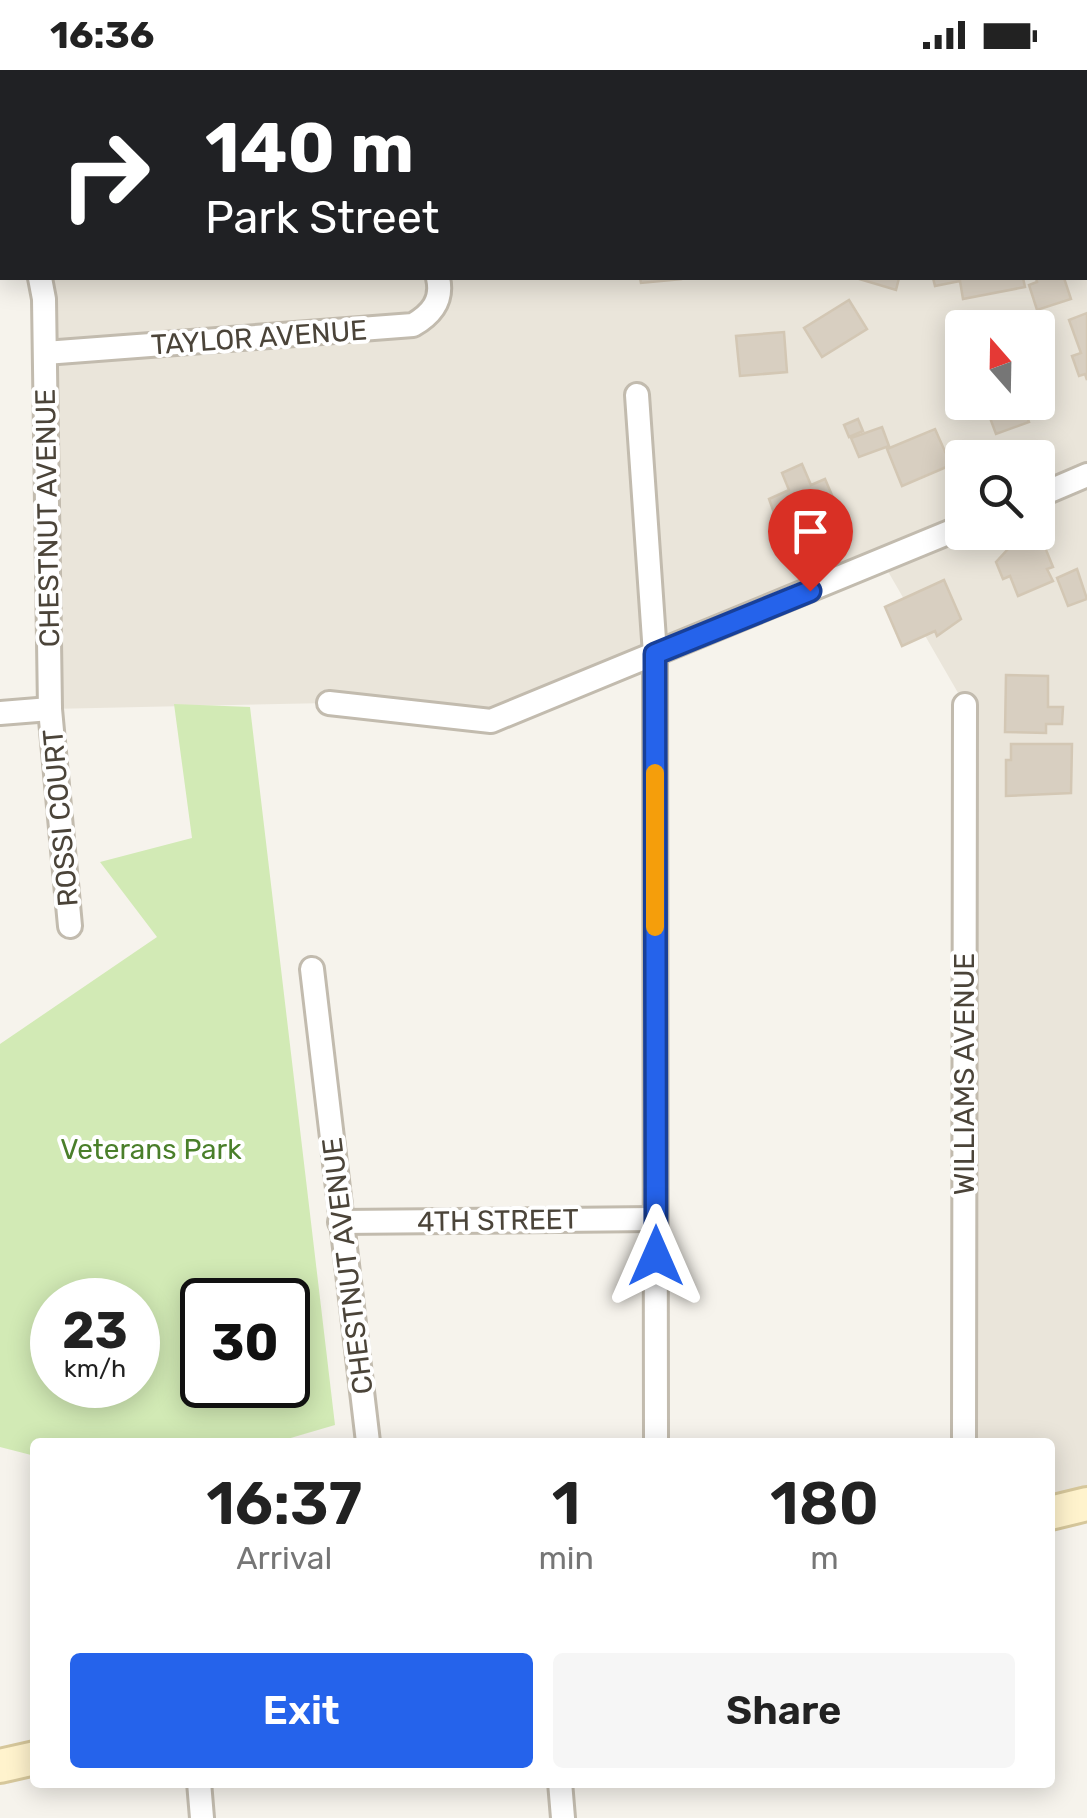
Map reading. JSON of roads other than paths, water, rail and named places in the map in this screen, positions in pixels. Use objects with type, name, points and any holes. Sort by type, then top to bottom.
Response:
[{"type":"street","name":"CHESTNUT AVENUE","points":[[40,280],[50,710]]},
{"type":"street","name":"TAYLOR AVENUE","points":[[44,354],[413,326],[428,316],[438,301],[438,280]]},
{"type":"street","points":[[637,395],[655,654],[656,1438]]},
{"type":"street","points":[[1055,489],[1087,475]]},
{"type":"street","points":[[329,703],[492,722],[945,535]]},
{"type":"street","name":"WILLIAMS AVENUE","points":[[964,1438],[965,705]]},
{"type":"street","points":[[0,713],[50,710]]},
{"type":"street","name":"ROSSI COURT","points":[[50,710],[70,926]]},
{"type":"street","name":"CHESTNUT AVENUE","points":[[312,970],[367,1438]]},
{"type":"street","name":"4TH STREET","points":[[340,1222],[656,1219]]},
{"type":"street","points":[[1055,1512],[1087,1504]]},
{"type":"street","points":[[0,1766],[30,1759]]},
{"type":"street","points":[[200,1788],[202,1818]]},
{"type":"street","points":[[560,1788],[562,1818]]},
{"type":"park label","name":"Veterans Park","points":[[151,1149]]}]
